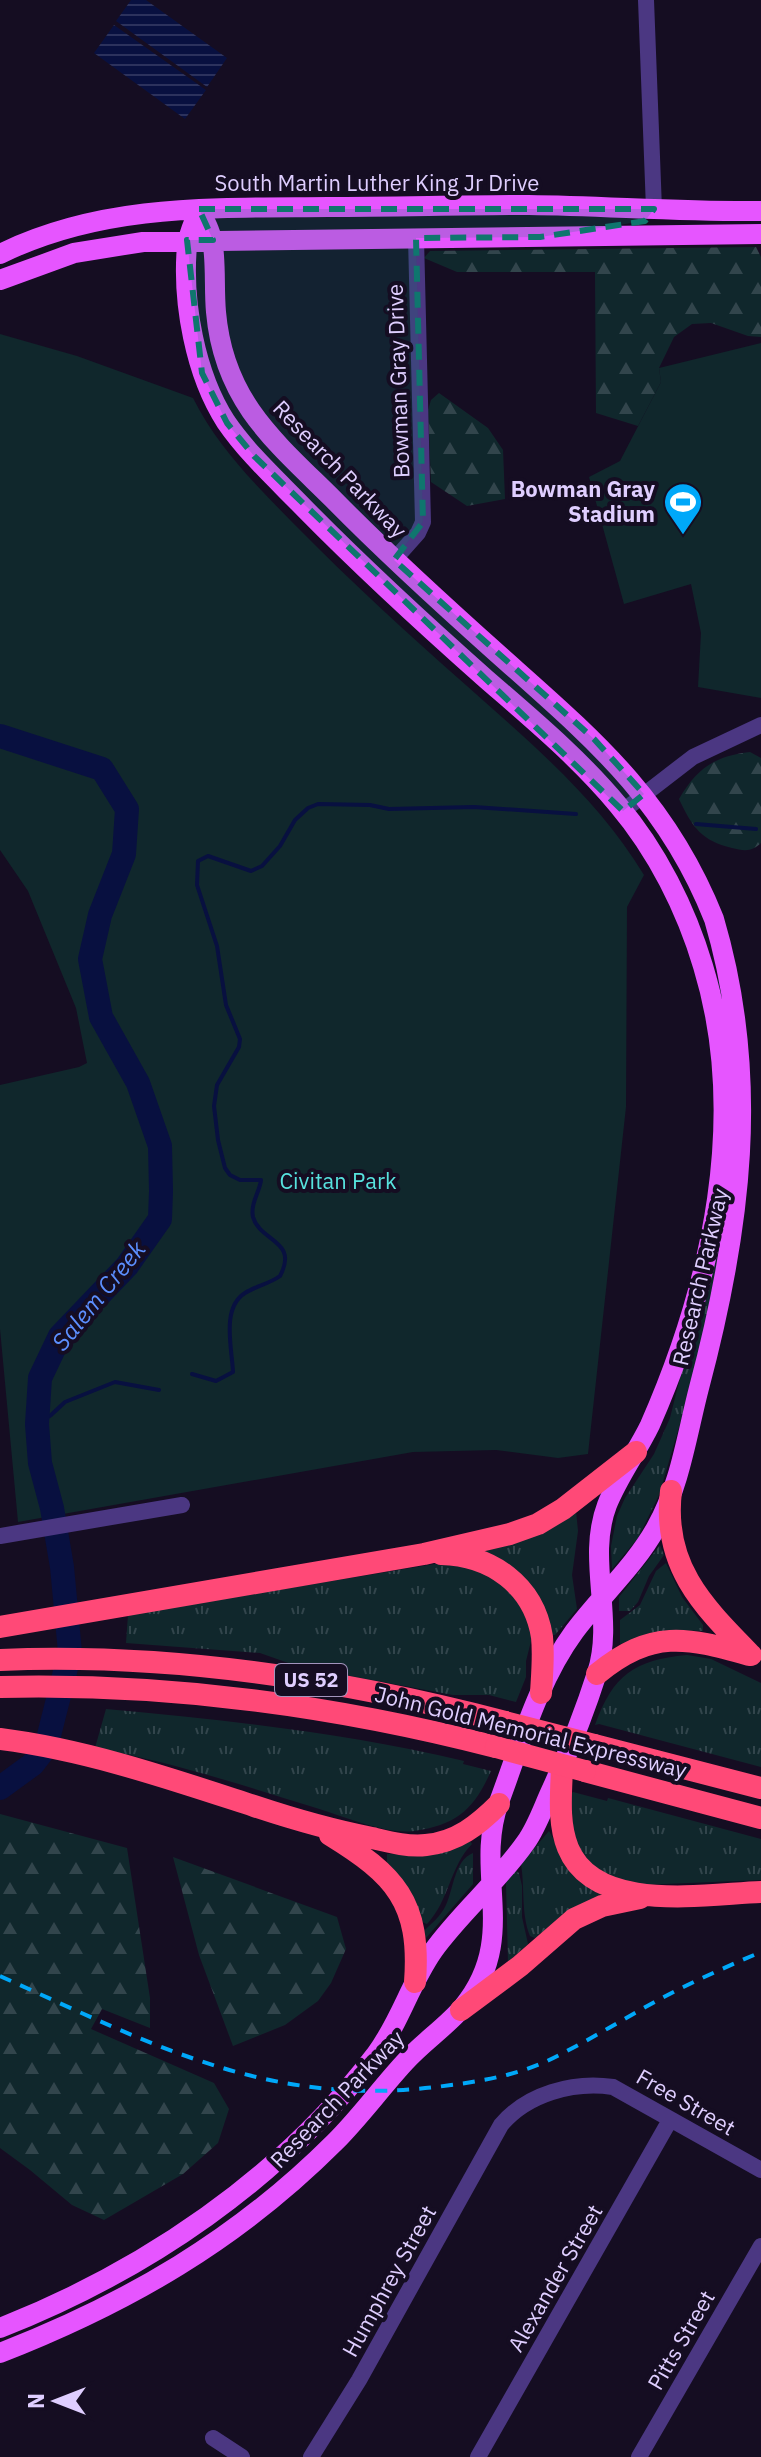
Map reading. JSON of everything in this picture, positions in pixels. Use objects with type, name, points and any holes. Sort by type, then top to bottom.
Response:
[{"type":"highway","points":[[9,1625],[424,1554],[510,1534],[538,1524],[573,1502],[636,1452]]},
{"type":"highway","points":[[671,1491],[670,1530],[683,1572],[703,1605],[756,1658]]},
{"type":"highway","points":[[424,1554],[460,1555],[485,1562],[505,1574],[522,1590],[534,1611],[541,1633],[541,1693]]},
{"type":"highway","points":[[597,1674],[627,1653],[664,1641],[702,1642],[756,1658]]},
{"type":"highway","name":"John Gold Memorial Expressway","points":[[5,1660],[113,1661],[216,1668],[321,1682],[411,1699],[761,1788]]},
{"type":"highway","name":"John Gold Memorial Expressway","points":[[1,1687],[105,1688],[228,1696],[317,1708],[496,1747],[761,1818]]},
{"type":"highway","points":[[0,1739],[82,1754],[315,1826],[399,1844],[424,1846],[448,1840],[467,1832],[499,1804]]},
{"type":"highway","points":[[562,1768],[561,1821],[573,1858],[603,1884],[630,1893],[651,1895],[761,1892]]},
{"type":"highway","points":[[315,1826],[375,1865],[395,1886],[408,1910],[413,1929],[415,1982]]},
{"type":"highway","points":[[461,2010],[520,1966],[574,1919],[602,1906],[651,1895]]},
{"type":"main road","name":"South Martin Luther King Jr Drive","points":[[0,254],[45,235],[91,221],[141,213],[199,209],[529,205],[761,211]]},
{"type":"main road","name":"Research Parkway","points":[[0,2353],[117,2303],[171,2272],[235,2229],[281,2192],[339,2138],[411,2055],[461,2010],[481,1978],[491,1952],[494,1927],[491,1830],[499,1804],[541,1693],[571,1635],[652,1535],[671,1491],[727,1285],[739,1226],[748,1141],[748,1067],[737,993],[716,923],[685,856],[644,794],[594,739],[394,560],[273,438],[241,394],[227,364],[218,331],[213,240],[199,209]]},
{"type":"main road","name":"Research Parkway","points":[[9,2324],[144,2258],[182,2234],[254,2180],[320,2120],[349,2088],[388,2036],[437,1946],[528,1839],[562,1768],[597,1674],[604,1640],[598,1550],[600,1528],[612,1493],[654,1415],[701,1279],[720,1175],[723,1105],[716,1023],[696,944],[662,869],[623,811],[576,758],[428,627],[336,540],[254,456],[227,423],[202,373],[192,336],[187,240],[199,209]]},
{"type":"main road","points":[[540,237],[645,221],[654,209]]},
{"type":"main road","points":[[0,280],[53,259],[131,243],[761,234]]},
{"type":"street","points":[[646,0],[654,209]]},
{"type":"street","name":"Bowman Gray Drive","points":[[394,560],[418,533],[423,522],[416,238]]},
{"type":"street","points":[[623,811],[693,757],[761,725]]},
{"type":"street","points":[[0,1536],[182,1505]]},
{"type":"street","name":"Free Street","points":[[501,2125],[512,2111],[543,2095],[601,2085],[629,2094],[761,2170]]},
{"type":"street","name":"Alexander Street","points":[[478,2457],[670,2120]]},
{"type":"street","name":"Humphrey Street","points":[[311,2457],[359,2380],[501,2125]]},
{"type":"street","name":"Pitts Street","points":[[639,2457],[761,2246]]},
{"type":"street","points":[[213,2438],[242,2457]]},
{"type":"highlighted area","points":[[199,209],[654,209],[645,221],[540,237],[416,238],[423,522],[394,560],[594,739],[644,794],[623,811],[254,456],[227,423],[202,373],[187,240],[213,240]]},
{"type":"green space","points":[[756,247],[761,257],[761,337],[748,336],[711,323],[692,324],[674,337],[659,368],[661,382],[638,426],[596,413],[595,272],[457,272],[424,258],[430,251]]},
{"type":"green space","name":"Civitan Park","points":[[0,334],[77,356],[193,398],[226,450],[266,495],[380,607],[563,774],[606,822],[644,875],[627,907],[626,1107],[588,1454],[558,1458],[496,1450],[413,1452],[18,1522],[0,1329],[0,1085],[87,1063],[76,1008],[28,891],[0,850]]},
{"type":"green space","name":"Bowman Gray Stadium","points":[[761,343],[761,698],[698,687],[701,633],[691,584],[624,604],[589,477],[620,461],[661,382],[659,368]]},
{"type":"green space","points":[[439,393],[488,428],[503,450],[505,499],[467,506],[431,482],[428,410],[431,400]]},
{"type":"green space","points":[[750,752],[761,758],[761,843],[744,850],[705,837],[679,799],[708,765]]},
{"type":"green space","points":[[717,978],[729,1003],[732,1213],[685,1407],[659,1495],[638,1538],[612,1569],[611,1546],[617,1516],[654,1454],[670,1418],[718,1226],[712,979]]},
{"type":"green space","points":[[576,1511],[578,1531],[572,1575],[577,1609],[555,1635],[550,1635],[475,1548]]},
{"type":"green space","points":[[660,1545],[664,1555],[649,1576],[638,1602],[630,1611],[619,1611],[619,1597]]},
{"type":"green space","points":[[447,1562],[480,1568],[519,1599],[531,1631],[531,1641],[526,1677],[516,1702],[489,1695],[453,1695],[297,1666],[260,1653],[126,1643],[128,1615]]},
{"type":"green space","points":[[666,1563],[682,1597],[703,1625],[703,1631],[671,1630],[620,1644],[620,1620],[640,1605],[656,1571]]},
{"type":"green space","points":[[687,1655],[711,1659],[761,1683],[761,1767],[595,1725],[610,1694],[628,1673],[653,1661]]},
{"type":"green space","points":[[106,1709],[331,1735],[420,1751],[491,1771],[471,1805],[453,1819],[414,1831],[390,1830],[205,1774],[95,1748]]},
{"type":"green space","points":[[573,1792],[607,1801],[608,1798],[761,1839],[761,1880],[639,1885],[602,1876],[575,1844],[570,1794]]},
{"type":"green space","points":[[0,1814],[127,1848],[150,1998],[150,2028],[102,2009],[91,2029],[214,2083],[229,2109],[218,2143],[183,2174],[104,2220],[72,2205],[0,2148]]},
{"type":"green space","points":[[549,1831],[556,1844],[602,1896],[569,1910],[535,1938],[530,1936],[525,1919],[521,1864]]},
{"type":"green space","points":[[470,1841],[472,1844],[459,1863],[440,1905],[427,1924],[422,1922],[400,1877],[387,1862],[387,1854],[428,1855]]},
{"type":"green space","points":[[473,1853],[473,1884],[426,1938],[424,1931],[444,1909],[458,1868]]},
{"type":"green space","points":[[173,1857],[337,1917],[346,1949],[331,1983],[318,2001],[285,2025],[233,2046],[199,1955]]},
{"type":"green space","points":[[515,1870],[519,1873],[522,1886],[522,1917],[528,1944],[508,1962],[506,1883]]},
{"type":"shaded area","points":[[131,0],[146,0],[227,58],[207,87],[116,21]]},
{"type":"shaded area","points":[[114,25],[206,90],[185,119],[94,53]]},
{"type":"waterway","name":"Salem Creek","points":[[0,736],[102,769],[127,809],[124,854],[100,915],[90,959],[101,1017],[138,1083],[160,1146],[161,1191],[160,1219],[127,1266],[60,1336],[40,1378],[37,1424],[40,1463],[52,1508],[62,1567],[70,1652],[46,1747],[33,1764],[0,1788]]},
{"type":"waterway","points":[[192,1374],[216,1381],[233,1372],[230,1329],[233,1308],[245,1293],[280,1276],[285,1264],[282,1248],[263,1232],[253,1217],[261,1180],[240,1180],[230,1175],[225,1168],[218,1140],[214,1106],[217,1085],[239,1047],[240,1039],[226,1005],[217,946],[197,885],[198,861],[208,856],[251,871],[262,866],[280,846],[295,820],[308,808],[318,804],[370,805],[389,809],[474,807],[576,814]]},
{"type":"waterway","points":[[696,824],[756,829]]},
{"type":"waterway","points":[[37,1424],[65,1402],[115,1382],[159,1390]]},
{"type":"railway","points":[[0,1976],[111,2026],[218,2066],[272,2080],[328,2089],[387,2091],[475,2082],[534,2067],[674,1992],[761,1952]]},
{"type":"place","name":"Bowman Gray Stadium","points":[[683,536]]}]
